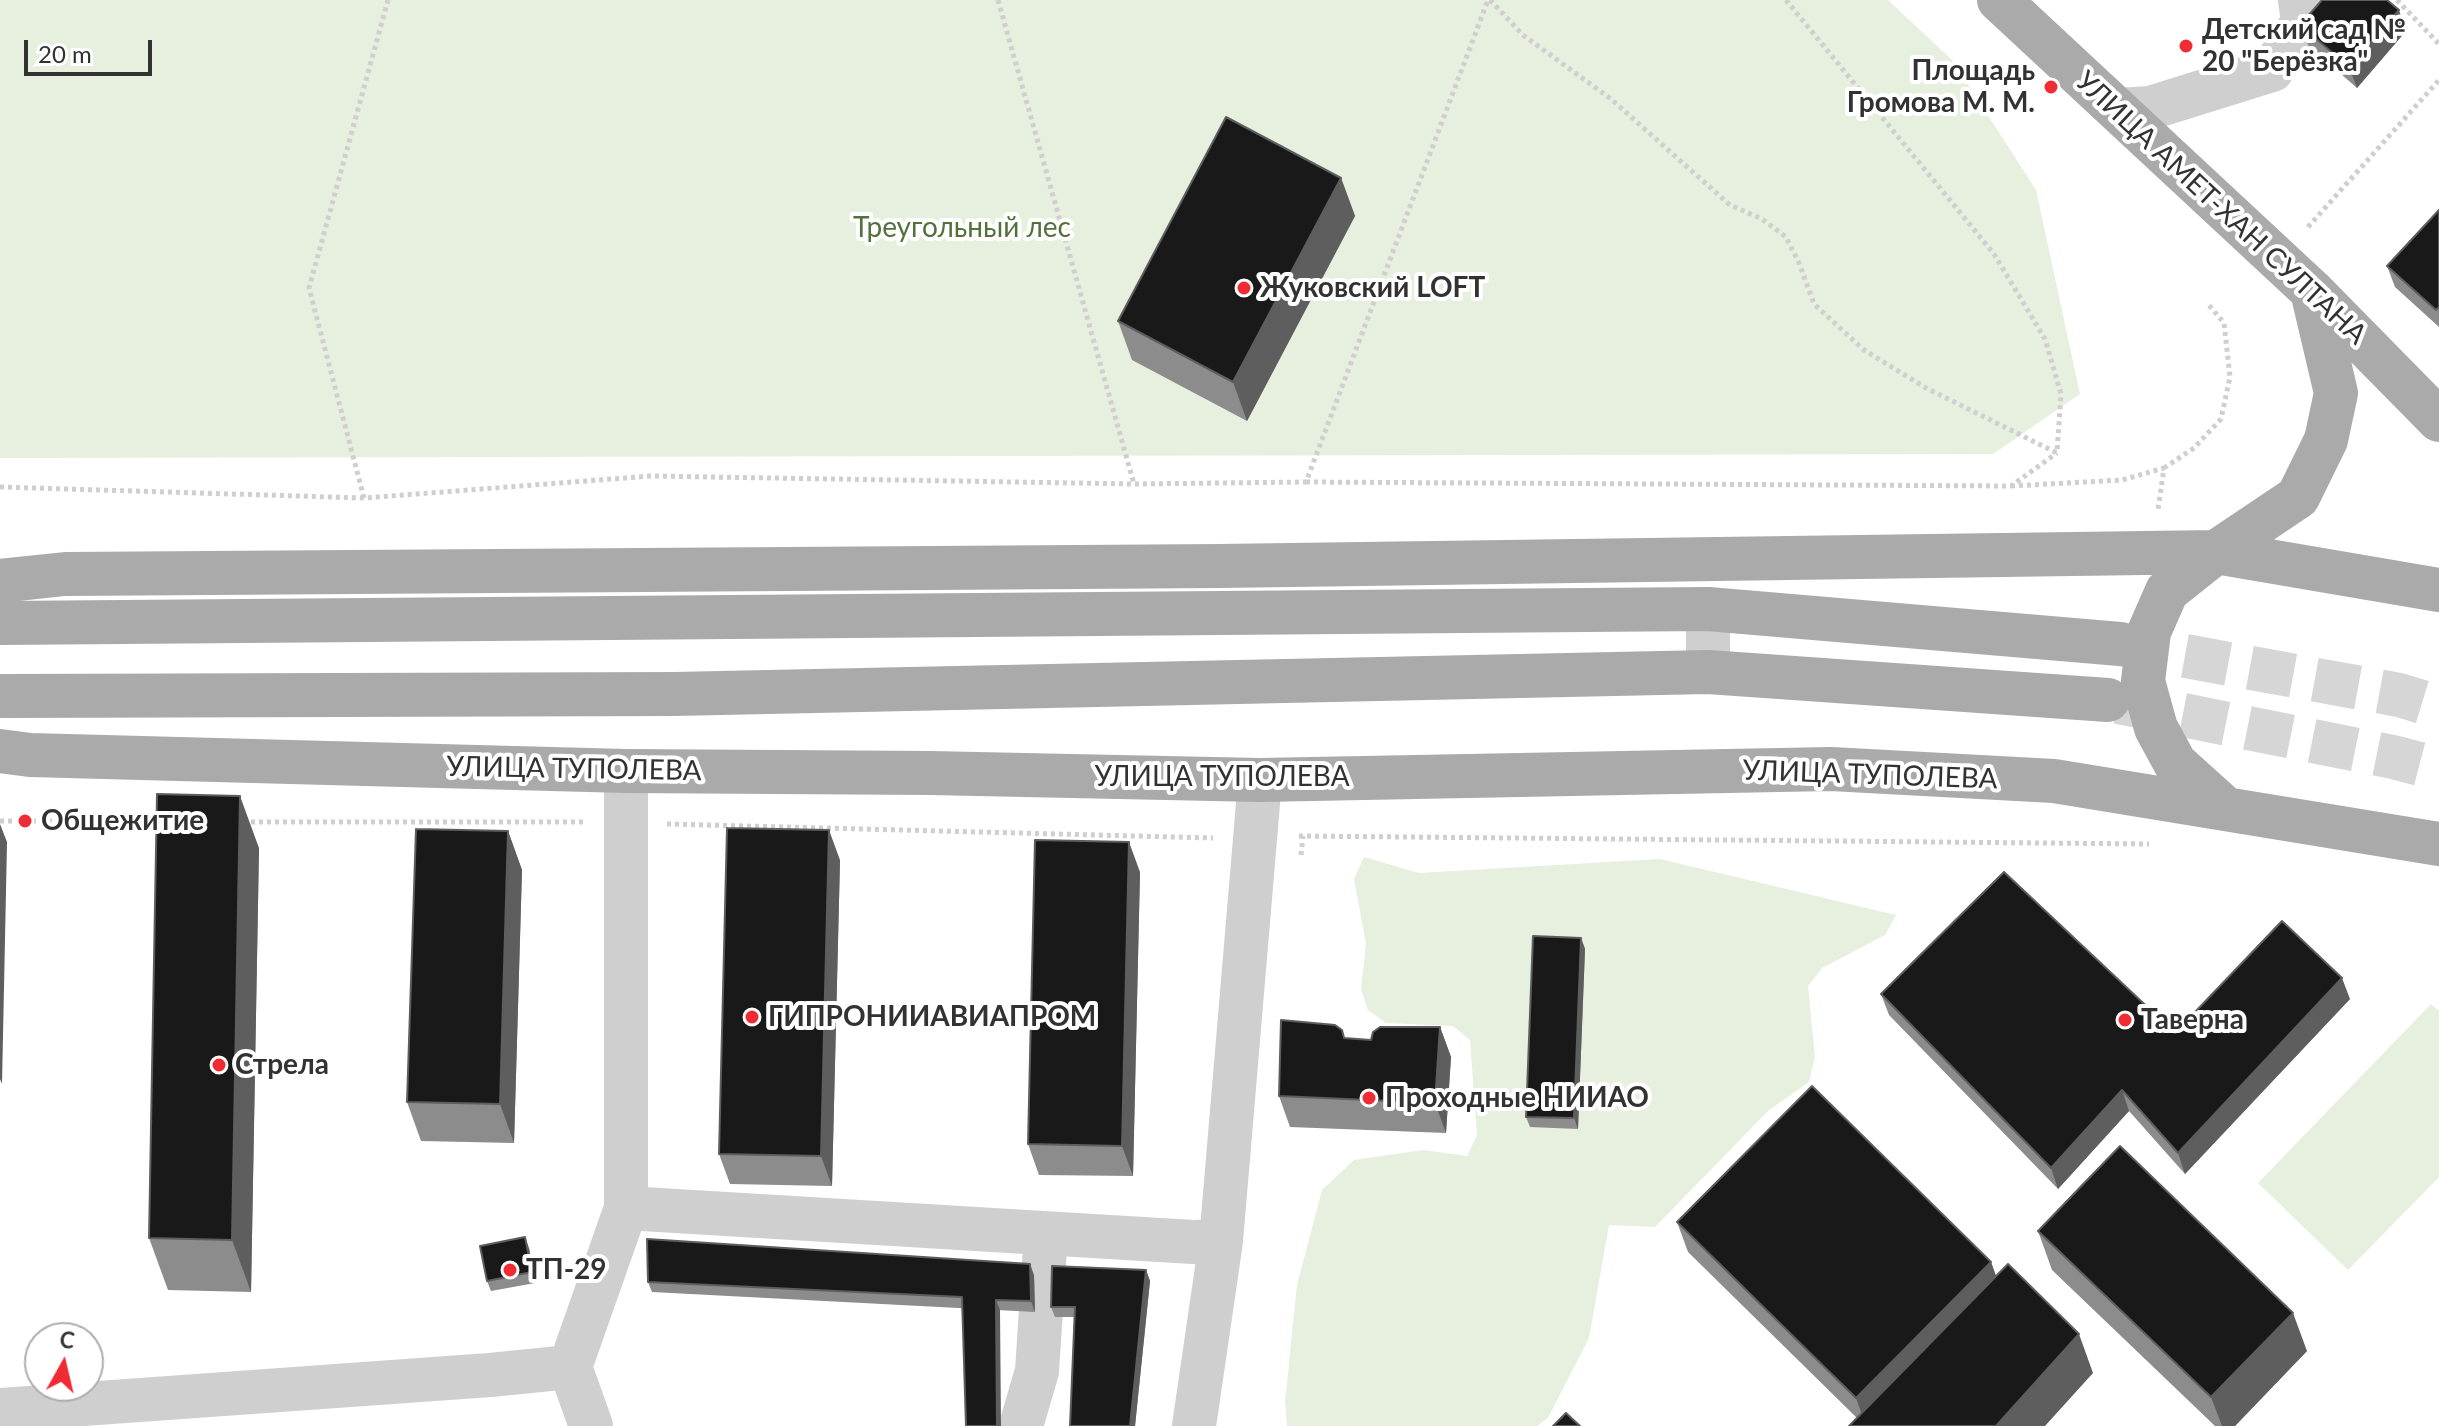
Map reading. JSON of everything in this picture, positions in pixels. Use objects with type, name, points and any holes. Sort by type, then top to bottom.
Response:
[{"type":"main road","name":"УЛИЦА АМЕТ-ХАН СУЛТАНА","points":[[1999,0],[2312,291],[2439,420]]},
{"type":"main road","points":[[2226,809],[2175,763],[2156,728],[2143,681],[2149,632],[2167,591],[2216,552],[2298,497],[2326,440],[2336,393],[2312,291]]},
{"type":"main road","points":[[0,581],[65,574],[1219,566],[2216,552],[2439,590]]},
{"type":"main road","points":[[0,623],[1708,609],[2120,644]]},
{"type":"main road","points":[[0,696],[674,694],[1708,672],[2108,700]]},
{"type":"main road","name":"УЛИЦА ТУПОЛЕВА","points":[[0,751],[30,755],[626,771],[1260,780],[1831,769],[2054,781],[2439,844]]},
{"type":"street","points":[[2118,110],[2150,108],[2272,70],[2303,22],[2300,0]]},
{"type":"street","points":[[1708,609],[1708,672]]},
{"type":"street","points":[[591,1426],[570,1367],[626,1208],[626,771]]},
{"type":"street","points":[[1194,1426],[1221,1241],[1260,780]]},
{"type":"street","points":[[626,1208],[1193,1242],[1221,1241]]},
{"type":"street","points":[[1021,1426],[1037,1371],[1046,1233]]},
{"type":"street","points":[[0,1410],[68,1415],[570,1367]]},
{"type":"path","points":[[364,498],[309,288],[388,0]]},
{"type":"path","points":[[998,0],[1134,484]]},
{"type":"path","points":[[1306,482],[1489,0],[1523,35],[1611,99],[1730,205],[1762,219],[1786,237],[1814,304],[1864,350],[1926,388],[2057,453]]},
{"type":"path","points":[[1786,0],[1994,254],[2045,339],[2061,394],[2057,453]]},
{"type":"path","points":[[2397,0],[2439,44]]},
{"type":"path","points":[[2304,231],[2439,80]]},
{"type":"path","points":[[0,487],[364,498],[651,476],[1134,484],[2011,486],[2122,480],[2164,468],[2194,448],[2221,419],[2230,377],[2224,323],[2208,304]]},
{"type":"path","points":[[2011,486],[2057,453]]},
{"type":"path","points":[[2152,553],[2164,468]]},
{"type":"path","points":[[1253,837],[2151,844]]},
{"type":"green space","name":"Треугольный лес","points":[[0,0],[1888,0],[1953,61],[2036,190],[2080,394],[1993,454],[0,458]]},
{"type":"green space","points":[[1364,857],[1419,873],[1660,859],[1896,915],[1885,935],[1822,968],[1808,986],[1815,1057],[1809,1082],[1769,1110],[1655,1227],[1609,1225],[1589,1338],[1548,1418],[1537,1426],[1287,1426],[1285,1402],[1297,1285],[1322,1190],[1354,1160],[1423,1150],[1467,1156],[1477,1135],[1470,1040],[1453,1026],[1386,1023],[1368,1010],[1361,989],[1366,944],[1354,879]]},
{"type":"green space","points":[[2431,1004],[2439,1011],[2439,1177],[2348,1270],[2258,1183]]},
{"type":"building","points":[[2322,0],[2387,0],[2399,10],[2349,67],[2300,25]]},
{"type":"building","name":"Жуковский LOFT","points":[[1226,117],[1341,178],[1233,382],[1118,321]]},
{"type":"building","points":[[2439,210],[2439,307],[2436,310],[2387,266]]},
{"type":"building","points":[[157,794],[240,796],[232,1240],[149,1238]]},
{"type":"building","points":[[727,828],[829,830],[821,1156],[719,1154]]},
{"type":"building","points":[[416,829],[508,831],[500,1104],[407,1102]]},
{"type":"building","points":[[1035,840],[1129,842],[1122,1146],[1028,1144]]},
{"type":"building","points":[[2004,872],[2175,1033],[2282,921],[2342,978],[2178,1153],[2122,1090],[2051,1168],[1881,994]]},
{"type":"building","points":[[1533,936],[1581,938],[1574,1118],[1526,1117]]},
{"type":"building","points":[[1281,1020],[1335,1025],[1342,1030],[1344,1038],[1371,1040],[1373,1032],[1380,1027],[1440,1027],[1435,1103],[1279,1096]]},
{"type":"building","points":[[1812,1086],[1991,1262],[1856,1398],[1677,1222]]},
{"type":"building","points":[[2120,1146],[2293,1313],[2211,1397],[2038,1231]]},
{"type":"building","name":"ТП-29","points":[[525,1237],[532,1272],[487,1281],[480,1246]]},
{"type":"building","points":[[647,1239],[1030,1264],[1031,1301],[996,1300],[997,1426],[966,1426],[962,1297],[648,1282]]},
{"type":"building","points":[[2008,1264],[2079,1334],[1996,1426],[1849,1426]]},
{"type":"building","points":[[1052,1266],[1146,1270],[1130,1426],[1070,1426],[1075,1307],[1051,1307]]},
{"type":"building","points":[[1566,1413],[1580,1426],[1553,1426]]},
{"type":"tunnel","points":[[2120,644],[2399,695],[2439,707]]},
{"type":"tunnel","points":[[2118,702],[2439,769]]},
{"type":"place","name":"Детский сад № 20 \"Берёзка\"","points":[[2186,46]]},
{"type":"place","name":"Площадь Громова М. М.","points":[[2051,87]]},
{"type":"place","name":"Жуковский LOFT","points":[[1244,288]]},
{"type":"place","name":"Общежитие","points":[[25,821]]},
{"type":"place","name":"ГИПРОНИИАВИАПРОМ","points":[[752,1017]]},
{"type":"place","name":"Таверна","points":[[2125,1020]]},
{"type":"place","name":"Стрела","points":[[219,1065]]},
{"type":"place","name":"Проходные НИИАО","points":[[1369,1098]]},
{"type":"place","name":"ТП-29","points":[[510,1270]]}]
